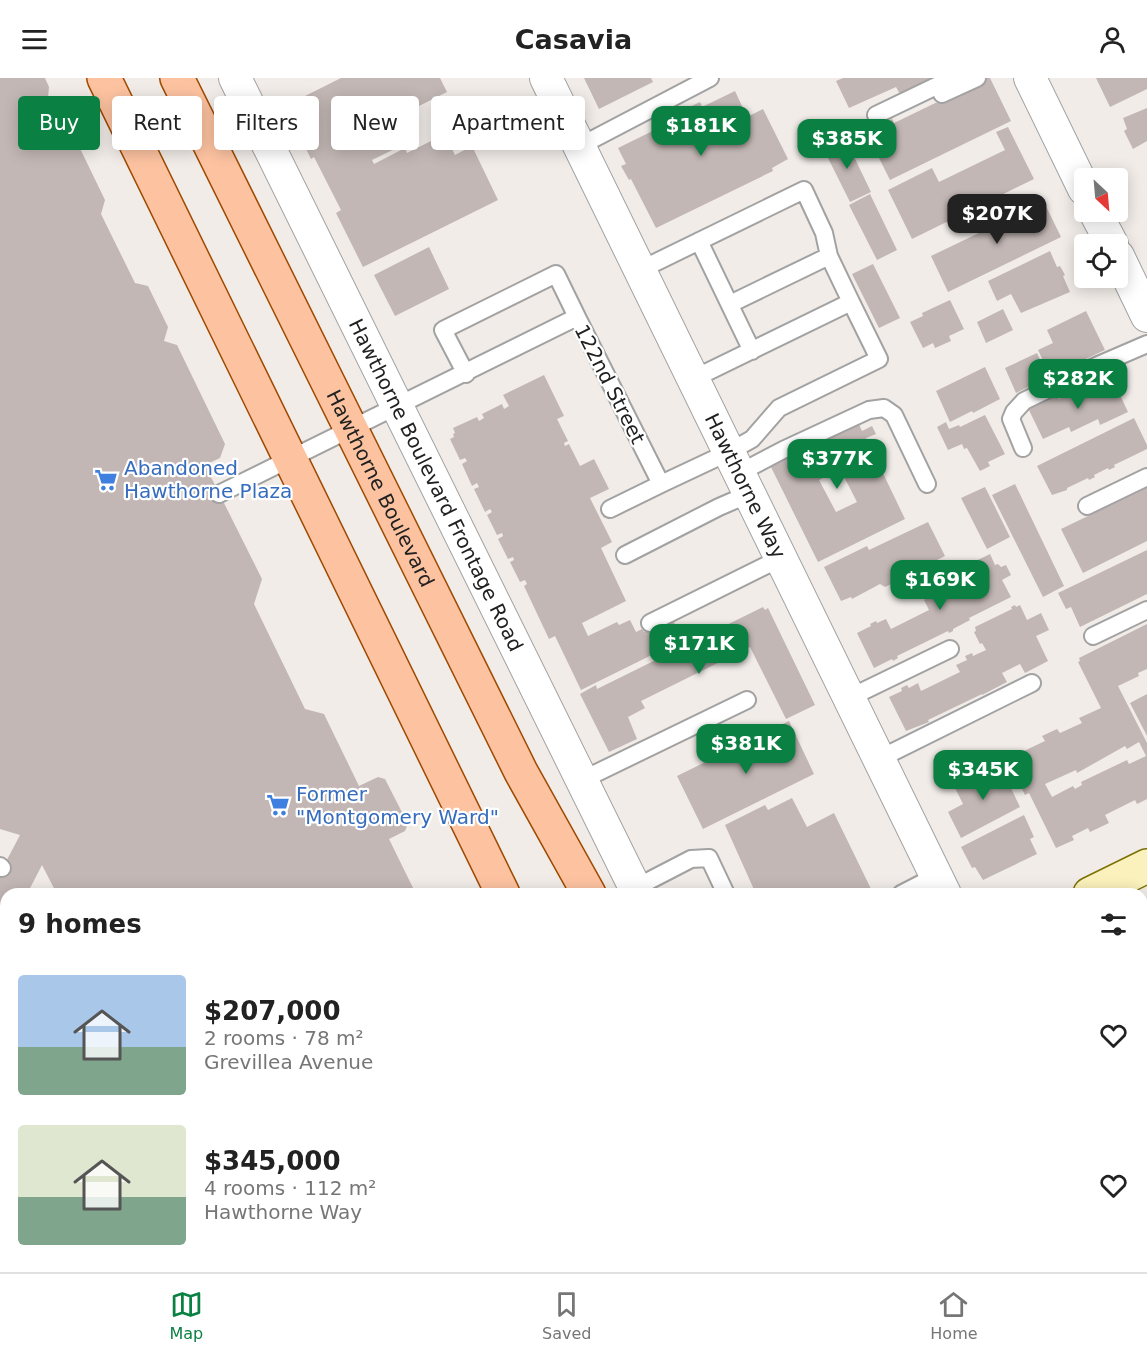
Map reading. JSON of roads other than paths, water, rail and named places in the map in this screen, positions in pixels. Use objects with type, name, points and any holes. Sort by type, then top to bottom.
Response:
[{"type":"main road","points":[[104,78],[500,888]]},
{"type":"main road","name":"Hawthorne Boulevard","points":[[177,78],[521,772],[586,888]]},
{"type":"main road","points":[[1102,888],[1147,866]]},
{"type":"street","name":"Hawthorne Boulevard Frontage Road","points":[[235,78],[635,888]]},
{"type":"street","name":"Hawthorne Way","points":[[546,78],[555,96]]},
{"type":"street","points":[[1030,78],[1074,168]]},
{"type":"street","name":"Hawthorne Way","points":[[581,150],[940,885]]},
{"type":"street","points":[[1128,277],[1147,316]]},
{"type":"lane","points":[[585,144],[710,78]]},
{"type":"lane","points":[[876,115],[953,78]]},
{"type":"lane","points":[[936,97],[977,78]]},
{"type":"lane","points":[[625,555],[719,507],[739,473],[752,439],[779,408],[879,359],[829,256],[824,233],[804,190],[640,270]]},
{"type":"lane","points":[[699,241],[752,351]]},
{"type":"lane","points":[[730,304],[829,256]]},
{"type":"lane","points":[[466,374],[443,330],[556,274],[577,317]]},
{"type":"lane","points":[[693,379],[851,302]]},
{"type":"lane","name":"122nd Street","points":[[219,494],[466,374],[577,317],[661,484]]},
{"type":"lane","points":[[1023,448],[1011,420],[1014,411],[1024,401],[1147,344]]},
{"type":"lane","points":[[610,509],[661,484],[739,473],[868,410],[884,408],[894,416],[927,484]]},
{"type":"lane","points":[[1087,506],[1147,477]]},
{"type":"lane","points":[[650,623],[781,558]]},
{"type":"lane","points":[[1093,636],[1147,610]]},
{"type":"lane","points":[[849,698],[950,649]]},
{"type":"lane","points":[[879,759],[1032,684]]},
{"type":"lane","points":[[582,780],[747,700]]},
{"type":"lane","points":[[641,888],[691,859],[709,858],[723,888]]},
{"type":"place","name":"Abandoned Hawthorne Plaza","points":[[106,480]]},
{"type":"place","name":"Former \"Montgomery Ward\"","points":[[278,805]]}]
